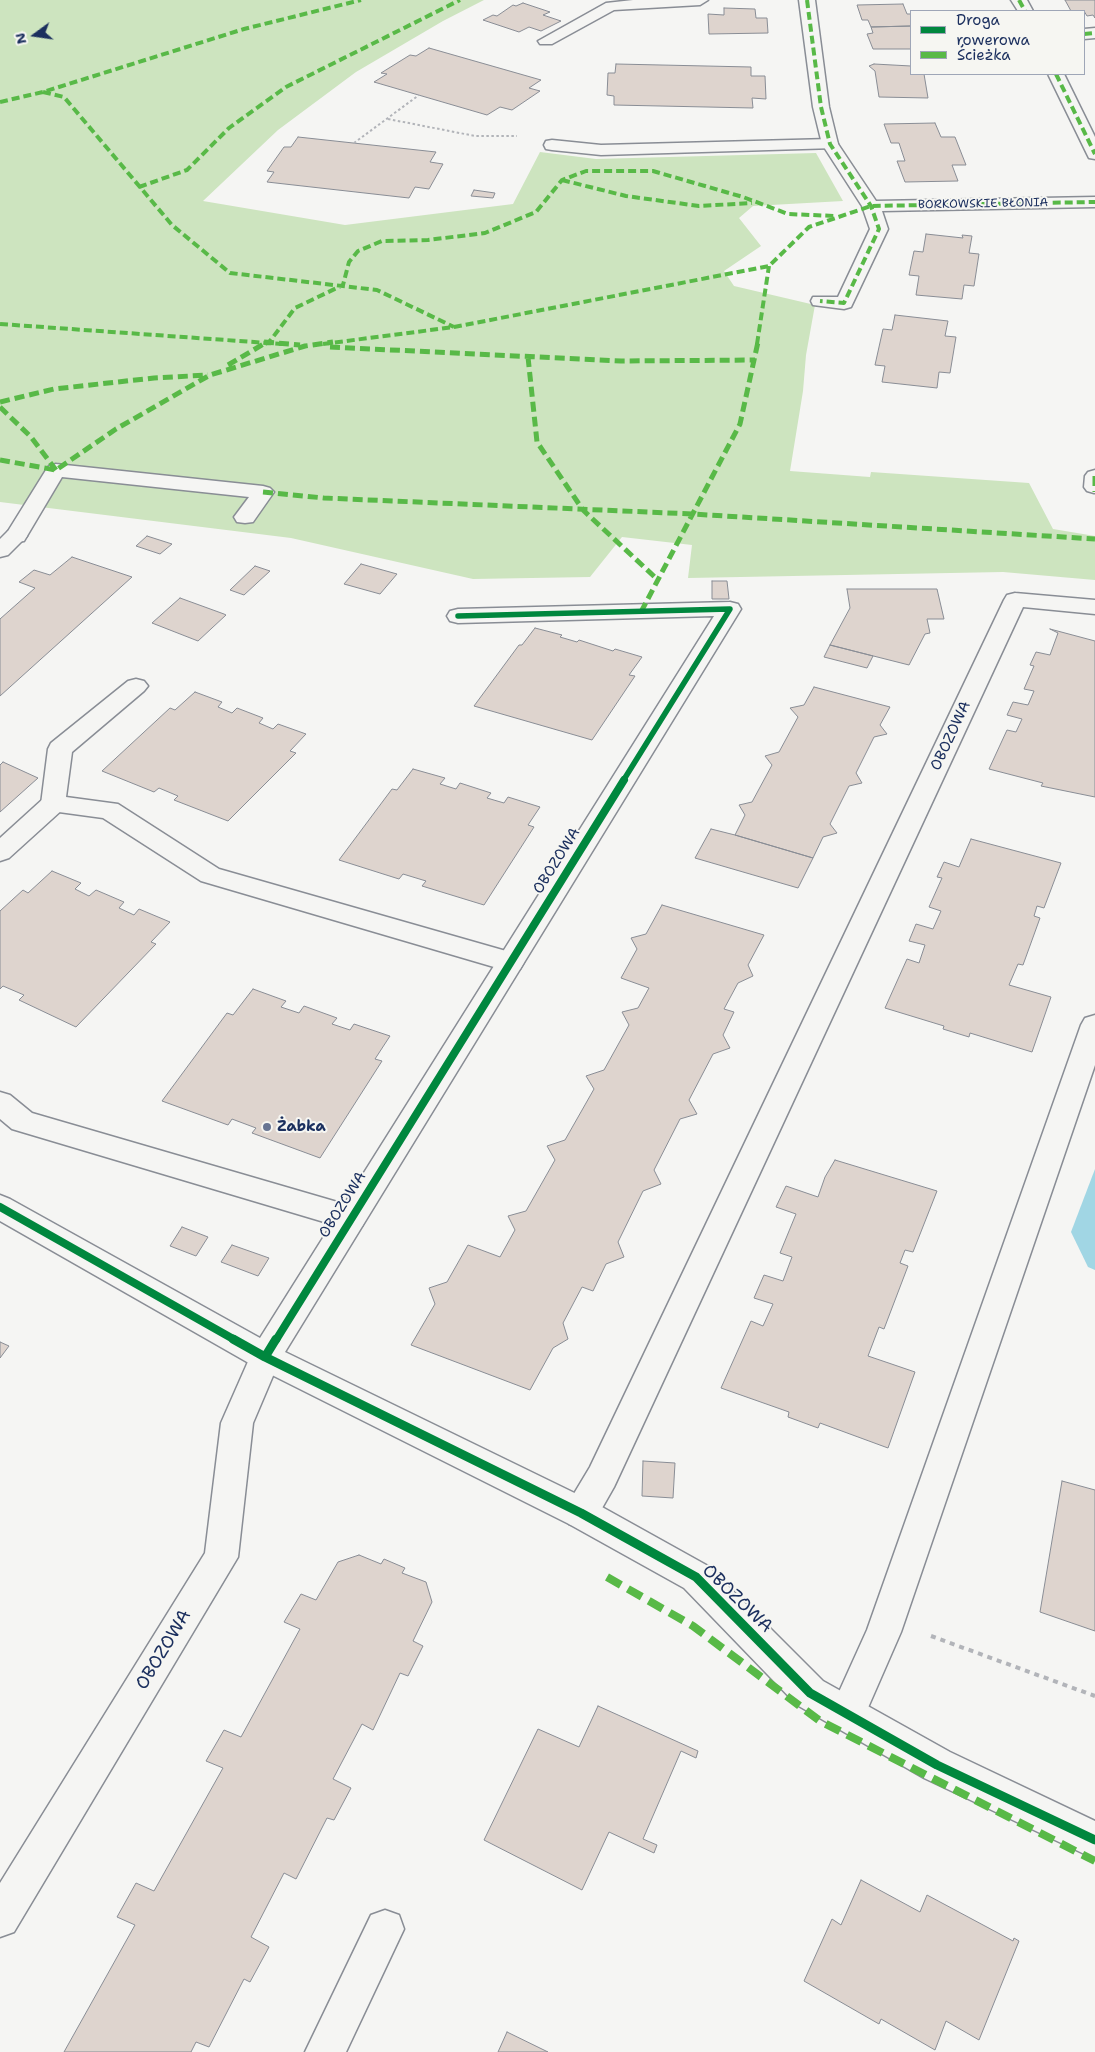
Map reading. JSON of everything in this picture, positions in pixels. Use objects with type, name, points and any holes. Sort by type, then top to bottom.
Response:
[{"type":"street","points":[[546,41],[611,6],[700,0]]},
{"type":"street","points":[[807,0],[821,107],[830,144],[871,206],[880,229],[844,303],[820,301]]},
{"type":"street","points":[[1056,75],[1095,154]]},
{"type":"street","points":[[631,132],[633,150]]},
{"type":"street","points":[[552,145],[601,150],[633,150],[830,144]]},
{"type":"street","name":"BORKOWSKIE BŁONIA","points":[[871,206],[1095,202]]},
{"type":"street","points":[[0,550],[16,536],[56,470],[263,492],[245,517]]},
{"type":"street","name":"OBOZOWA","points":[[580,1513],[602,1477],[1015,600],[1095,607]]},
{"type":"street","name":"OBOZOWA","points":[[0,1918],[221,1557],[237,1423],[265,1357],[730,609],[458,616]]},
{"type":"street","points":[[0,852],[53,804],[60,749],[136,686]]},
{"type":"street","points":[[53,804],[109,810],[210,875],[511,962]]},
{"type":"street","points":[[847,1714],[888,1620],[1095,1025]]},
{"type":"street","points":[[0,1103],[22,1121],[351,1218]]},
{"type":"street","name":"OBOZOWA","points":[[0,1207],[265,1357],[580,1513],[696,1577],[810,1692],[937,1765],[1095,1840]]},
{"type":"street","points":[[326,2052],[385,1929]]},
{"type":"path","points":[[354,143],[419,95]]},
{"type":"path","points":[[888,1620],[1095,1696]]},
{"type":"green space","points":[[0,0],[484,0],[443,21],[356,72],[278,130],[203,201],[345,225],[513,204],[540,152],[596,159],[816,153],[843,201],[753,206],[739,218],[761,246],[724,271],[734,286],[815,305],[790,471],[870,477],[871,472],[1029,483],[1053,529],[1095,536],[1095,580],[1003,572],[688,578],[692,545],[622,537],[590,577],[473,579],[291,538],[0,502]]},
{"type":"water","points":[[1095,1169],[1095,1270],[1088,1267],[1071,1232]]},
{"type":"building","points":[[1065,0],[1095,0],[1095,18],[1093,15],[1087,16],[1085,10],[1070,10]]},
{"type":"building","points":[[523,3],[550,12],[543,15],[561,21],[541,31],[529,27],[519,32],[483,20],[493,15],[497,16],[513,5],[516,6]]},
{"type":"building","points":[[903,4],[907,14],[910,14],[910,26],[871,27],[868,20],[862,20],[857,5]]},
{"type":"building","points":[[724,8],[755,9],[756,18],[767,18],[768,33],[709,34],[708,14],[724,15]]},
{"type":"building","points":[[910,26],[910,49],[873,49],[867,34],[873,33],[871,27]]},
{"type":"building","points":[[429,48],[541,80],[529,88],[540,91],[512,110],[500,107],[487,115],[374,82],[387,74],[381,73],[410,55],[416,56]]},
{"type":"building","points":[[616,64],[751,67],[751,76],[765,76],[766,99],[752,98],[753,108],[614,105],[614,96],[607,95],[608,73],[615,73]]},
{"type":"building","points":[[874,64],[910,66],[910,75],[924,75],[928,98],[879,97],[875,71],[869,66]]},
{"type":"building","points":[[935,123],[941,137],[955,137],[966,165],[952,165],[958,181],[905,182],[897,161],[905,161],[899,143],[891,143],[884,124]]},
{"type":"building","points":[[298,137],[436,152],[430,162],[443,164],[429,189],[415,187],[409,198],[267,182],[274,172],[267,171],[284,147],[291,147]]},
{"type":"building","points":[[474,190],[495,193],[493,198],[471,196]]},
{"type":"building","points":[[926,234],[963,238],[962,235],[972,236],[969,253],[979,254],[974,286],[964,285],[962,299],[916,295],[919,276],[909,275],[914,251],[923,252]]},
{"type":"building","points":[[895,315],[948,321],[945,336],[956,337],[950,373],[939,372],[937,388],[882,382],[885,366],[875,365],[883,329],[892,330]]},
{"type":"building","points":[[147,536],[172,544],[160,554],[136,546]]},
{"type":"building","points":[[72,557],[132,577],[0,696],[0,619],[35,588],[19,582],[34,570],[50,575]]},
{"type":"building","points":[[361,564],[397,574],[380,594],[344,584]]},
{"type":"building","points":[[255,566],[270,571],[244,595],[230,590]]},
{"type":"building","points":[[712,581],[727,581],[729,599],[712,599]]},
{"type":"building","points":[[847,589],[937,589],[944,619],[927,619],[930,633],[925,634],[909,665],[830,645],[850,608]]},
{"type":"building","points":[[180,598],[226,615],[198,641],[152,623]]},
{"type":"building","points":[[535,628],[562,635],[560,637],[577,642],[579,640],[613,651],[615,649],[642,657],[629,675],[635,676],[592,740],[474,706],[519,645],[522,645]]},
{"type":"building","points":[[1050,629],[1095,641],[1095,797],[1041,786],[1043,783],[989,769],[1007,730],[1016,732],[1022,719],[1007,715],[1013,702],[1028,705],[1034,691],[1024,689],[1034,666],[1030,665],[1036,652],[1050,655],[1058,633]]},
{"type":"building","points":[[830,645],[873,656],[867,668],[824,657]]},
{"type":"building","points":[[814,687],[890,707],[880,725],[887,734],[874,737],[856,773],[862,783],[849,786],[830,824],[837,833],[823,837],[813,858],[735,835],[745,815],[739,805],[752,802],[772,765],[765,756],[779,752],[798,717],[790,708],[804,705]]},
{"type":"building","points":[[195,692],[222,702],[218,707],[232,713],[237,708],[263,718],[259,723],[273,729],[278,724],[306,734],[290,751],[296,753],[228,821],[174,800],[178,796],[159,788],[154,792],[102,771],[170,708],[175,710]]},
{"type":"building","points":[[3,762],[38,778],[0,812],[0,765]]},
{"type":"building","points":[[413,769],[445,778],[440,784],[456,789],[460,783],[491,793],[487,798],[504,803],[508,797],[540,807],[528,825],[534,827],[484,905],[422,886],[426,881],[403,874],[399,879],[339,860],[392,789],[397,790]]},
{"type":"building","points":[[711,829],[813,858],[798,888],[695,858]]},
{"type":"building","points":[[971,839],[1061,863],[1044,908],[1037,906],[1034,916],[1040,918],[1023,965],[1018,964],[1009,985],[1051,997],[1032,1052],[970,1033],[969,1037],[943,1029],[944,1026],[885,1008],[907,959],[919,963],[925,945],[909,941],[916,924],[933,929],[941,911],[929,907],[942,878],[937,877],[944,862],[959,867]]},
{"type":"building","points":[[52,871],[81,883],[75,889],[89,896],[96,890],[124,902],[119,908],[134,915],[139,909],[170,922],[151,942],[156,944],[76,1027],[19,1000],[24,995],[3,986],[0,989],[0,911],[23,890],[28,893]]},
{"type":"building","points":[[662,905],[764,935],[748,965],[753,976],[738,983],[724,1009],[734,1012],[723,1035],[730,1048],[713,1054],[689,1100],[697,1114],[680,1119],[654,1170],[661,1184],[643,1191],[618,1242],[624,1257],[606,1264],[593,1291],[582,1287],[563,1323],[568,1339],[553,1348],[530,1390],[411,1345],[435,1304],[429,1288],[447,1282],[468,1245],[500,1257],[515,1230],[508,1216],[526,1211],[555,1160],[547,1146],[565,1140],[594,1089],[586,1076],[604,1070],[629,1025],[622,1012],[638,1008],[649,988],[621,978],[637,949],[631,938],[646,934]]},
{"type":"building","points":[[253,989],[286,1001],[281,1007],[299,1013],[304,1006],[337,1018],[332,1024],[350,1030],[354,1024],[390,1036],[375,1059],[382,1061],[320,1158],[252,1133],[256,1128],[232,1119],[228,1125],[162,1101],[227,1013],[233,1015]]},
{"type":"building","points":[[835,1160],[937,1191],[913,1252],[905,1250],[900,1263],[908,1266],[884,1329],[879,1327],[868,1356],[915,1372],[888,1448],[820,1423],[818,1428],[788,1417],[789,1412],[721,1388],[751,1321],[763,1326],[773,1304],[754,1298],[764,1275],[783,1281],[792,1257],[780,1253],[796,1214],[776,1207],[786,1186],[818,1197],[825,1177]]},
{"type":"building","points":[[182,1227],[208,1237],[196,1256],[170,1246]]},
{"type":"building","points":[[232,1245],[269,1258],[258,1276],[221,1262]]},
{"type":"building","points":[[0,1342],[9,1346],[0,1358]]},
{"type":"building","points":[[643,1461],[675,1463],[673,1498],[642,1496]]},
{"type":"building","points":[[1062,1481],[1095,1490],[1095,1631],[1040,1612]]},
{"type":"building","points":[[359,1555],[381,1564],[384,1559],[405,1568],[402,1573],[426,1582],[432,1602],[413,1641],[423,1646],[408,1676],[400,1673],[373,1730],[362,1724],[333,1779],[351,1788],[334,1820],[327,1818],[296,1879],[284,1873],[251,1937],[269,1947],[250,1982],[244,1979],[209,2047],[196,2042],[191,2052],[64,2052],[135,1925],[117,1917],[136,1883],[154,1891],[223,1768],[206,1761],[224,1730],[241,1737],[300,1629],[284,1622],[301,1594],[316,1600],[338,1562]]},
{"type":"building","points":[[598,1706],[698,1751],[696,1758],[681,1751],[643,1839],[657,1845],[654,1853],[609,1832],[582,1890],[484,1840],[538,1729],[579,1747]]},
{"type":"building","points":[[861,1880],[920,1912],[927,1895],[1013,1941],[1014,1938],[1019,1941],[979,2040],[946,2021],[935,2050],[881,2019],[879,2024],[804,1981],[832,1919],[841,1925]]},
{"type":"building","points":[[507,2032],[548,2052],[498,2052]]},
{"type":"marked path","points":[[0,102],[43,92],[244,29],[361,0]]},
{"type":"marked path","points":[[139,187],[187,170],[229,128],[286,87],[460,0]]},
{"type":"marked path","points":[[807,0],[821,107],[830,144],[871,206],[879,229],[844,303],[820,301]]},
{"type":"marked path","points":[[1019,0],[1024,10]]},
{"type":"marked path","points":[[1085,34],[1095,33]]},
{"type":"marked path","points":[[1056,75],[1095,154]]},
{"type":"marked path","points":[[43,92],[64,97],[172,225],[230,273],[377,290],[454,327]]},
{"type":"marked path","points":[[228,365],[270,341],[295,308],[343,285],[349,262],[358,251],[382,241],[428,240],[485,233],[536,212],[562,180],[586,171],[653,171],[743,197],[788,214],[834,216]]},
{"type":"marked path","points":[[562,180],[626,196],[699,206],[752,203]]},
{"type":"marked path","points":[[0,460],[56,470],[116,429],[210,375],[305,346],[454,327],[769,266],[809,227],[871,206],[1095,202]]},
{"type":"marked path","points":[[641,612],[740,424],[755,360],[769,266]]},
{"type":"marked path","points":[[0,324],[300,345]]},
{"type":"marked path","points":[[330,347],[621,361],[755,360]]},
{"type":"marked path","points":[[528,357],[537,442],[583,510],[658,580]]},
{"type":"marked path","points":[[0,402],[54,389],[154,378],[208,375]]},
{"type":"marked path","points":[[0,407],[31,437],[56,470]]},
{"type":"marked path","points":[[1095,476],[1095,492]]},
{"type":"marked path","points":[[263,492],[324,498],[693,514],[1095,539]]},
{"type":"marked path","points":[[607,1577],[693,1626],[820,1721],[991,1810],[1095,1861]]},
{"type":"cycle path","points":[[265,1357],[730,609],[458,616]]},
{"type":"cycle path","points":[[0,1207],[265,1357],[581,1513],[696,1577],[810,1693],[937,1765],[1095,1840]]},
{"type":"place","name":"Żabka","points":[[267,1127]]}]
